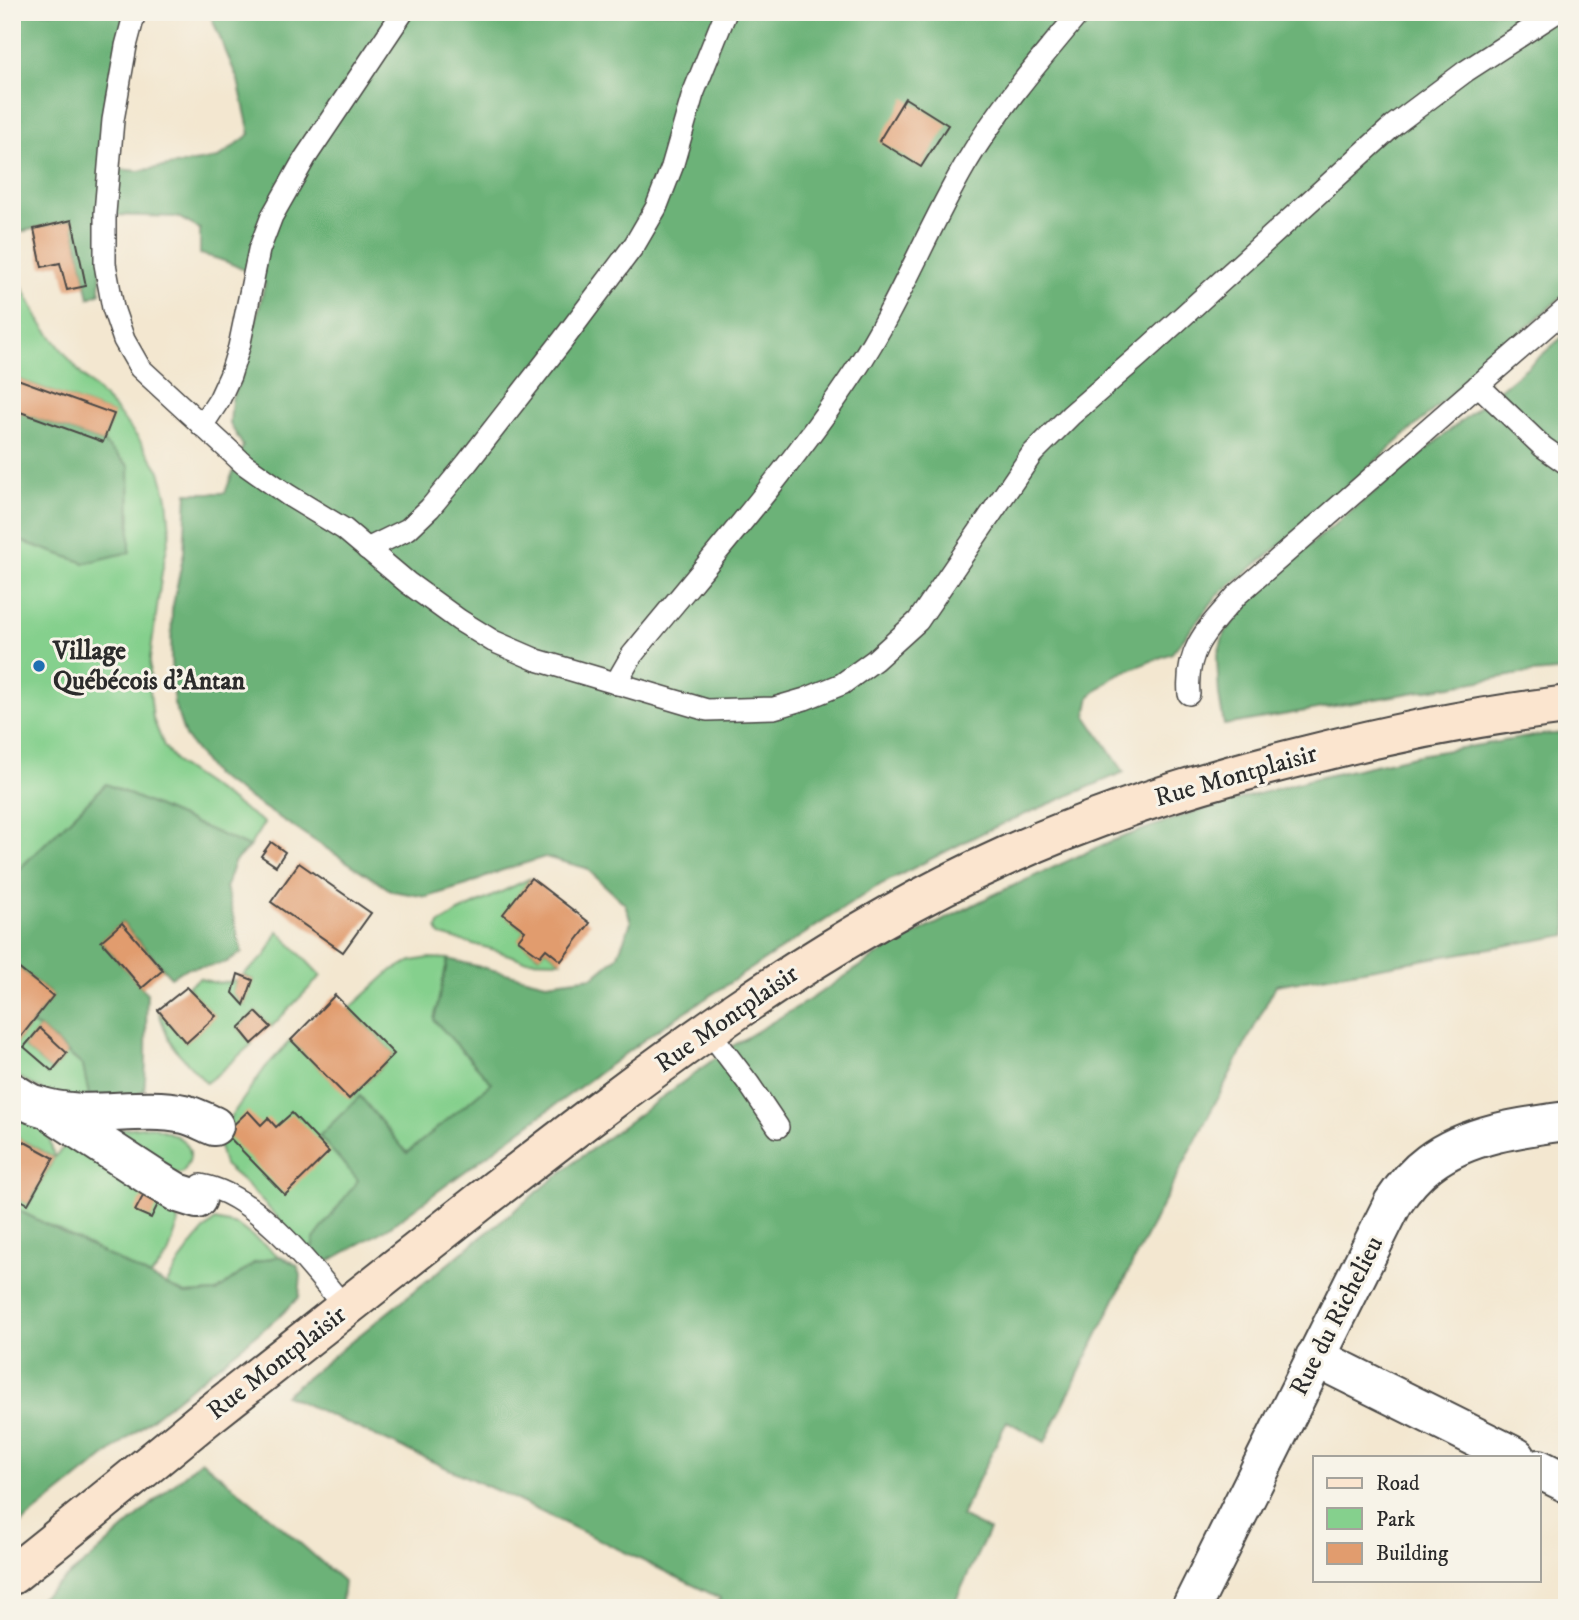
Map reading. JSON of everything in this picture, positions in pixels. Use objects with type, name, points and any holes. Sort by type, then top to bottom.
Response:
[{"type":"street","name":"Rue Montplaisir","points":[[12,1575],[553,1145],[708,1030],[805,964],[904,906],[1004,856],[1157,797],[1340,747],[1451,723],[1567,705]]},
{"type":"street","points":[[12,1092],[34,1105],[48,1109],[77,1113],[167,1112],[186,1114],[214,1126]]},
{"type":"street","points":[[48,1109],[178,1193],[199,1192]]},
{"type":"street","name":"Rue du Richelieu","points":[[1191,1608],[1393,1203],[1413,1177],[1429,1163],[1460,1145],[1513,1130],[1567,1121]]},
{"type":"street","points":[[1315,1357],[1514,1456]]},
{"type":"street","points":[[1540,1470],[1567,1483]]},
{"type":"lane","points":[[135,12],[113,120],[105,213],[106,264],[113,308],[124,340],[140,368],[244,464],[344,530],[408,583],[493,641],[537,660],[707,710],[774,708],[805,699],[842,684],[875,660],[918,621],[1032,454],[1071,415],[1394,125],[1466,71],[1557,12]]},
{"type":"lane","points":[[202,426],[219,400],[230,376],[239,347],[259,250],[272,216],[305,158],[403,12]]},
{"type":"lane","points":[[367,549],[408,529],[430,508],[635,244],[656,208],[672,167],[693,93],[726,12]]},
{"type":"lane","points":[[617,684],[632,655],[798,451],[856,370],[899,296],[965,164],[1004,104],[1080,12]]},
{"type":"lane","points":[[1189,694],[1190,663],[1195,648],[1237,595],[1567,308]]},
{"type":"lane","points":[[1478,385],[1543,447],[1567,464]]},
{"type":"lane","points":[[708,1030],[778,1128]]},
{"type":"lane","points":[[199,1192],[213,1187],[255,1211],[303,1256],[345,1308]]},
{"type":"green space","points":[[12,12],[124,12],[106,121],[100,293],[89,298],[72,220],[20,232],[12,244]]},
{"type":"green space","points":[[209,12],[1567,12],[1567,292],[1282,544],[1218,595],[1172,653],[1116,675],[1090,696],[1086,716],[1124,772],[984,832],[876,887],[656,1031],[388,1228],[322,1265],[311,1253],[314,1239],[358,1180],[319,1136],[360,1096],[407,1153],[492,1083],[434,1020],[448,959],[546,983],[593,977],[617,957],[631,922],[625,904],[586,868],[545,857],[427,897],[392,891],[214,775],[185,736],[174,703],[171,660],[172,610],[184,552],[187,493],[225,493],[243,446],[230,424],[232,398],[243,373],[265,283],[234,265],[200,254],[200,229],[178,217],[112,215],[119,169],[138,171],[218,158],[250,134],[238,80]]},
{"type":"green space","points":[[12,266],[41,323],[81,374],[114,408],[160,471],[167,498],[170,532],[150,658],[153,719],[164,746],[179,765],[264,823],[249,847],[106,784],[12,876],[12,538],[85,563],[130,551],[129,466],[103,442],[113,414],[12,377]]},
{"type":"green space","points":[[1567,333],[1567,670],[1521,674],[1224,725],[1217,658],[1224,633],[1265,586],[1311,544]]},
{"type":"green space","points":[[12,409],[103,442],[129,466],[130,552],[85,563],[12,538]]},
{"type":"green space","points":[[1567,733],[1567,935],[1276,985],[1137,1254],[1045,1442],[1007,1421],[961,1516],[989,1530],[952,1608],[715,1608],[720,1598],[500,1492],[285,1395],[577,1160],[729,1048],[888,948],[991,896],[1109,842],[1190,813],[1308,780],[1419,755]]},
{"type":"green space","points":[[106,784],[249,847],[234,862],[226,887],[242,952],[227,962],[187,968],[171,977],[122,923],[101,941],[147,993],[145,1078],[144,1090],[133,1098],[90,1100],[83,1066],[40,1028],[31,1024],[53,996],[12,963],[12,876]]},
{"type":"green space","points":[[531,878],[504,914],[525,931],[519,940],[539,956],[546,949],[561,961],[524,960],[440,935],[437,929],[439,924]]},
{"type":"green space","points":[[278,931],[321,976],[271,1027],[256,1012],[239,1028],[252,1044],[206,1083],[175,1049],[158,1010],[186,1042],[215,1016],[187,987],[200,978],[218,983],[236,980],[233,993],[244,1005],[253,980],[243,975],[266,955]]},
{"type":"green space","points":[[448,959],[434,1020],[492,1083],[407,1153],[359,1097],[359,1180],[311,1253],[243,1181],[224,1165],[219,1146],[228,1121],[265,1068],[291,1040],[350,1098],[394,1054],[349,1009],[392,970],[412,961]]},
{"type":"green space","points":[[31,1024],[40,1028],[24,1047],[52,1071],[67,1053],[83,1066],[90,1100],[57,1099],[12,1073],[12,1048]]},
{"type":"green space","points":[[20,1120],[37,1122],[48,1133],[54,1157],[71,1140],[176,1211],[178,1224],[168,1255],[150,1277],[12,1207],[12,1195],[29,1204],[54,1158],[12,1135],[12,1124]]},
{"type":"green space","points":[[151,1126],[177,1137],[189,1147],[188,1163],[182,1173],[171,1174],[118,1135],[122,1129]]},
{"type":"green space","points":[[12,1207],[185,1294],[216,1292],[254,1263],[279,1256],[297,1265],[301,1275],[299,1297],[281,1315],[12,1531]]},
{"type":"green space","points":[[215,1220],[237,1225],[279,1256],[254,1263],[216,1292],[185,1294],[166,1285],[194,1242]]},
{"type":"green space","points":[[201,1460],[344,1582],[341,1608],[28,1608],[90,1559]]},
{"type":"building","points":[[905,98],[948,125],[921,167],[879,141]]},
{"type":"building","points":[[72,220],[86,286],[67,290],[60,263],[42,267],[34,229]]},
{"type":"building","points":[[12,377],[114,414],[103,442],[12,409]]},
{"type":"building","points":[[271,842],[285,852],[276,866],[261,856]]},
{"type":"building","points":[[299,863],[371,913],[343,952],[271,902]]},
{"type":"building","points":[[531,878],[590,923],[561,961],[546,949],[540,956],[518,940],[525,931],[503,914]]},
{"type":"building","points":[[122,923],[163,970],[142,988],[101,941]]},
{"type":"building","points":[[12,963],[53,996],[12,1048]]},
{"type":"building","points":[[238,974],[253,980],[244,1005],[233,993]]},
{"type":"building","points":[[187,987],[216,1016],[186,1043],[158,1010]]},
{"type":"building","points":[[335,995],[394,1054],[349,1099],[291,1040]]},
{"type":"building","points":[[256,1012],[271,1027],[252,1044],[239,1028]]},
{"type":"building","points":[[40,1028],[67,1053],[52,1071],[24,1047]]},
{"type":"building","points":[[248,1111],[261,1125],[268,1118],[276,1127],[292,1113],[329,1152],[285,1195],[225,1133]]},
{"type":"building","points":[[12,1135],[54,1158],[28,1204],[12,1195]]},
{"type":"building","points":[[143,1196],[158,1204],[151,1218],[135,1211]]},
{"type":"place","name":"Village Québécois d'Antan","points":[[39,666]]}]
